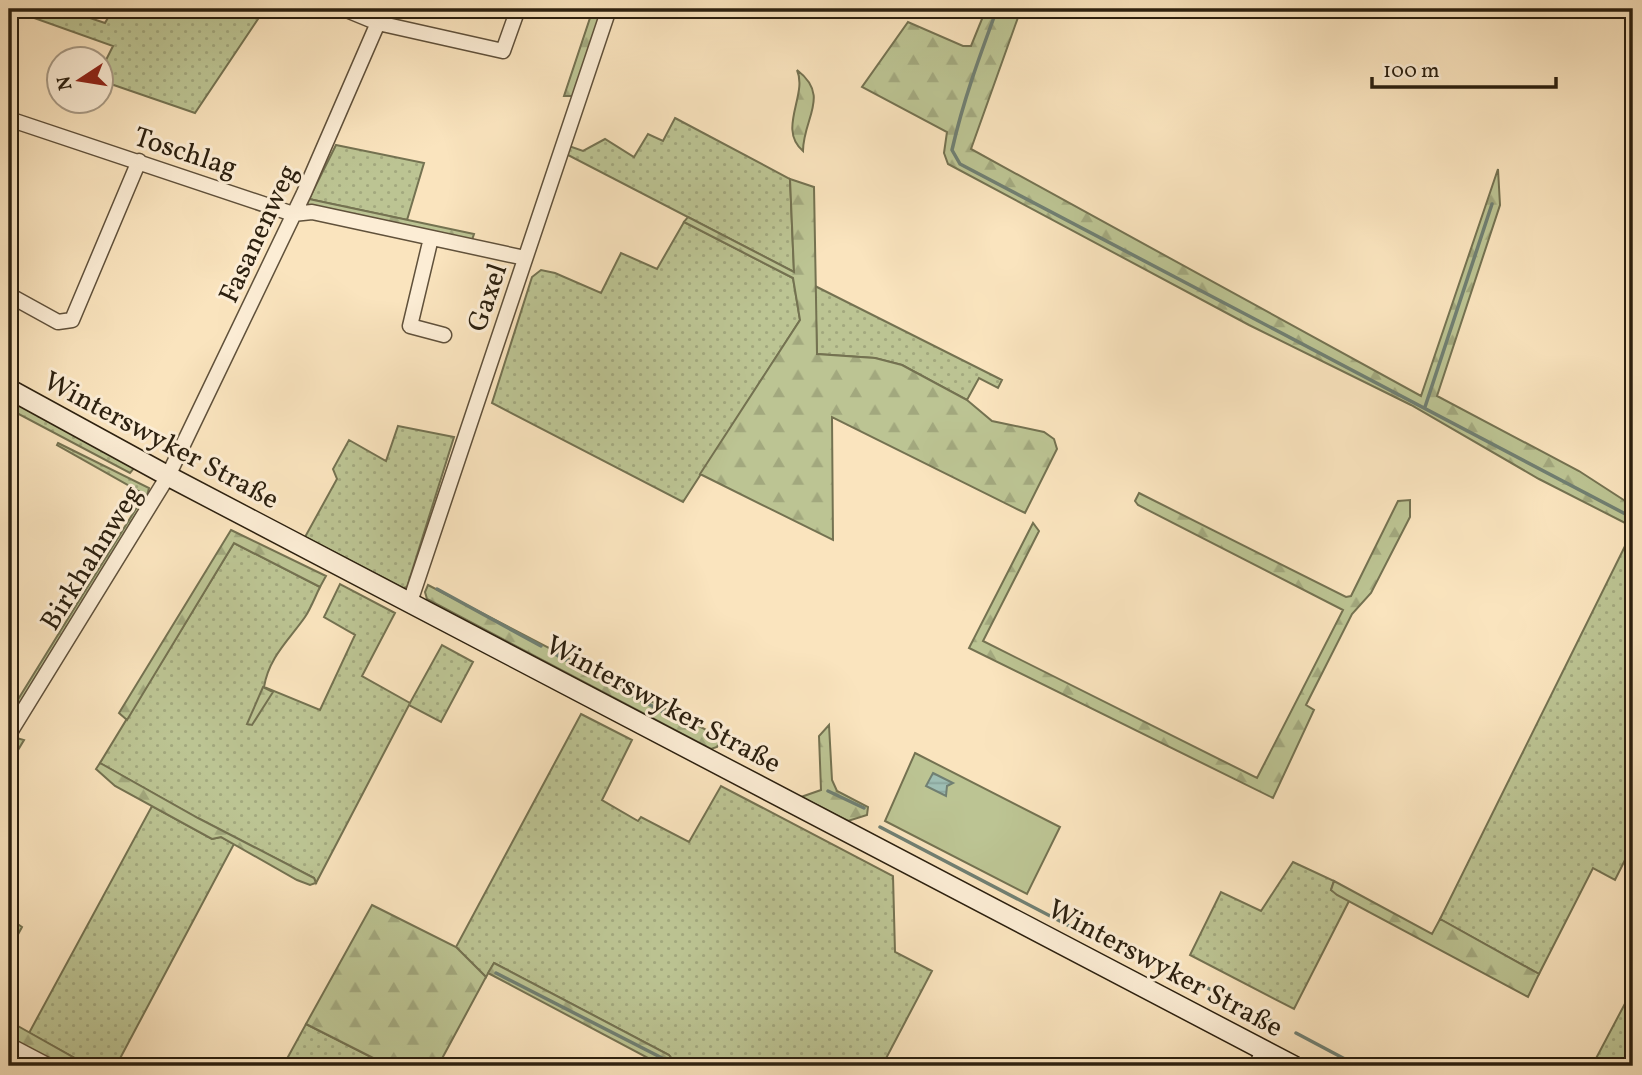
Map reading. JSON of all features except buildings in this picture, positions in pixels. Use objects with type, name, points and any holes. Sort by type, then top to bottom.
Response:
[{"type":"street","points":[[344,9],[378,23],[503,51],[518,9]]},
{"type":"street","name":"Fasanenweg","points":[[169,476],[293,214],[384,9]]},
{"type":"street","name":"Gaxel","points":[[410,602],[609,9]]},
{"type":"street","name":"Toschlag","points":[[9,119],[293,214],[312,212],[526,258]]},
{"type":"street","points":[[9,295],[58,322],[72,320],[139,161]]},
{"type":"street","points":[[431,238],[410,326],[444,335]]},
{"type":"street","name":"Winterswyker Straße","points":[[9,389],[1260,1058],[1294,1066]]},
{"type":"street","name":"Birkhahnweg","points":[[9,734],[169,476]]},
{"type":"street","points":[[9,1045],[49,1066]]},
{"type":"green space","points":[[9,9],[63,9],[105,23],[113,9],[230,9],[258,19],[195,113],[116,86],[116,46]]},
{"type":"green space","points":[[593,9],[602,9],[574,96],[564,96]]},
{"type":"green space","points":[[986,9],[1021,9],[971,149],[1421,396],[1498,169],[1500,205],[1437,396],[1579,471],[1633,506],[1633,527],[1539,479],[1411,405],[1249,325],[948,164],[944,153],[947,132],[862,87],[908,22],[963,46],[971,46]]},
{"type":"green space","points":[[797,70],[807,80],[814,98],[803,151],[793,133],[799,90]]},
{"type":"green space","points":[[675,118],[790,179],[794,272],[566,154],[569,146],[583,151],[605,139],[634,157],[648,134],[663,141]]},
{"type":"green space","points":[[336,145],[424,163],[407,220],[309,199]]},
{"type":"green space","points":[[790,179],[814,187],[817,354],[875,358],[902,365],[967,400],[992,421],[1044,432],[1054,439],[1057,449],[1025,513],[832,417],[833,540],[700,474],[800,320],[793,278],[684,222],[688,217],[794,272]]},
{"type":"green space","points":[[309,199],[474,234],[472,240],[307,205]]},
{"type":"green space","points":[[684,222],[793,278],[800,320],[683,502],[492,403],[532,277],[541,270],[555,273],[601,293],[621,253],[657,269]]},
{"type":"green space","points":[[815,286],[1002,380],[998,388],[979,378],[967,400],[902,365],[875,358],[817,354]]},
{"type":"green space","points":[[17,404],[134,468],[130,473],[11,410]]},
{"type":"green space","points":[[398,426],[454,437],[407,587],[403,588],[305,537],[337,479],[333,469],[349,440],[386,461]]},
{"type":"green space","points":[[58,443],[149,488],[147,496],[9,728],[9,714],[142,499],[140,492],[57,445]]},
{"type":"green space","points":[[1139,493],[1346,597],[1351,596],[1398,501],[1410,500],[1410,517],[1371,593],[1352,614],[1306,705],[1314,710],[1273,798],[969,648],[1033,523],[1039,531],[983,641],[1257,778],[1343,610],[1138,505],[1135,501]]},
{"type":"green space","points":[[231,530],[326,576],[320,587],[234,543],[127,720],[119,713]]},
{"type":"green space","points":[[1633,530],[1633,862],[1626,858],[1615,880],[1593,868],[1539,974],[1440,919]]},
{"type":"green space","points":[[234,543],[320,587],[305,617],[280,649],[270,667],[264,687],[320,710],[355,635],[324,617],[340,584],[395,613],[362,676],[410,703],[442,645],[473,662],[441,722],[409,705],[316,883],[314,878],[197,818],[100,763]]},
{"type":"green space","points":[[428,585],[716,735],[719,742],[717,747],[711,749],[427,599],[425,592]]},
{"type":"green space","points":[[263,687],[273,692],[252,725],[247,724]]},
{"type":"green space","points":[[581,714],[632,740],[602,800],[638,821],[641,817],[689,842],[721,786],[893,876],[895,952],[932,971],[882,1066],[677,1066],[669,1055],[494,963],[486,977],[456,947]]},
{"type":"green space","points":[[829,725],[832,780],[837,791],[868,807],[867,815],[848,821],[801,797],[821,790],[819,736]]},
{"type":"green space","points":[[13,737],[24,740],[9,765],[9,744]]},
{"type":"green space","points":[[915,753],[1060,827],[1027,894],[885,821]]},
{"type":"green space","points":[[100,763],[314,878],[316,883],[310,885],[297,880],[221,837],[212,839],[115,786],[96,769]]},
{"type":"green space","points":[[152,806],[212,839],[221,837],[234,844],[116,1066],[79,1066],[78,1060],[29,1033]]},
{"type":"green space","points":[[1293,862],[1334,881],[1331,890],[1349,901],[1294,1009],[1190,955],[1221,892],[1261,911]]},
{"type":"green space","points":[[1334,881],[1432,934],[1440,919],[1539,974],[1528,997],[1337,895],[1331,890]]},
{"type":"green space","points":[[372,905],[456,947],[486,977],[438,1066],[389,1066],[306,1024]]},
{"type":"green space","points":[[9,918],[22,927],[9,951]]},
{"type":"green space","points":[[494,963],[669,1055],[677,1066],[663,1066],[488,973]]},
{"type":"green space","points":[[1633,976],[1633,1066],[1592,1066],[1629,996]]},
{"type":"green space","points":[[9,1021],[78,1060],[79,1066],[55,1066],[9,1042]]},
{"type":"green space","points":[[306,1024],[389,1066],[283,1066]]},
{"type":"water","points":[[933,773],[953,783],[947,786],[946,796],[926,786]]},
{"type":"waterway","points":[[997,9],[978,61],[952,150],[960,164],[1633,518]]},
{"type":"waterway","points":[[1425,407],[1492,204]]},
{"type":"waterway","points":[[437,589],[541,646]]},
{"type":"waterway","points":[[553,653],[695,729]]},
{"type":"waterway","points":[[828,791],[864,808]]},
{"type":"waterway","points":[[880,827],[1077,930]]},
{"type":"waterway","points":[[496,973],[664,1059],[669,1066]]},
{"type":"waterway","points":[[1190,979],[1280,1025]]},
{"type":"waterway","points":[[1296,1033],[1358,1066]]}]
